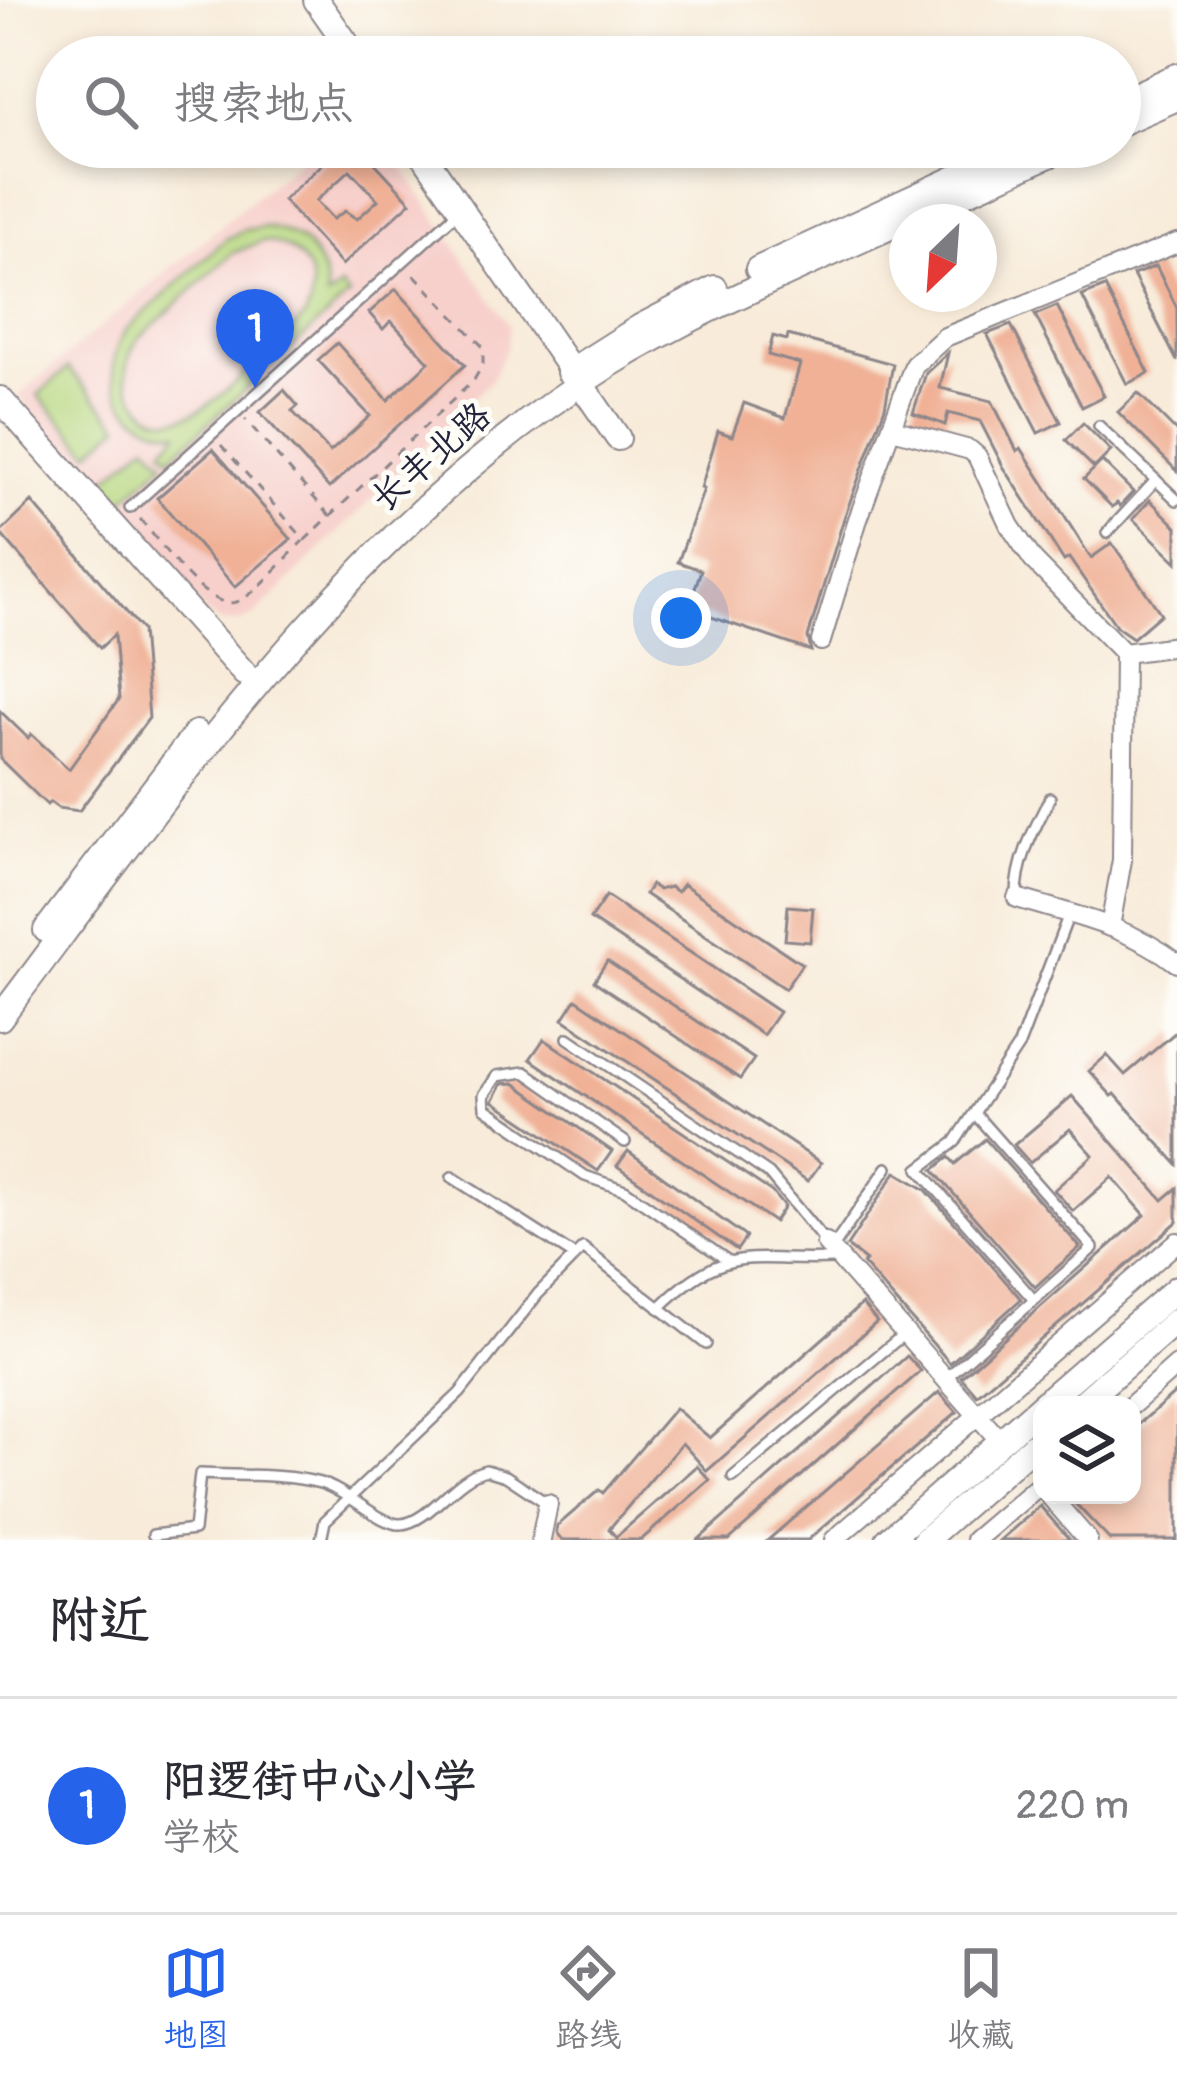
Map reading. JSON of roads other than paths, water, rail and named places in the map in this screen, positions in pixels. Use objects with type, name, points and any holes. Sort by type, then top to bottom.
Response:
[{"type":"street","points":[[316,0],[341,36]]},
{"type":"street","points":[[330,0],[355,36]]},
{"type":"street","points":[[1141,92],[1177,76]]},
{"type":"street","points":[[1141,114],[1177,98]]},
{"type":"street","points":[[432,168],[581,374]]},
{"type":"street","points":[[445,168],[623,435]]},
{"type":"street","name":"长丰北路","points":[[0,1018],[164,801],[322,609],[448,487],[581,374],[685,302],[977,168]]},
{"type":"street","name":"长丰北路","points":[[0,991],[244,673],[334,572],[422,488],[510,414],[692,316],[1020,168]]},
{"type":"street","points":[[821,641],[857,522],[914,365],[937,342],[1177,243]]},
{"type":"street","points":[[0,399],[244,673]]},
{"type":"street","points":[[892,429],[977,456],[1010,526],[1034,560],[1124,653],[1122,860],[1110,927]]},
{"type":"street","points":[[1124,653],[1177,646]]},
{"type":"street","points":[[1017,898],[1110,927],[1177,963]]},
{"type":"street","points":[[834,1540],[1177,1242]]},
{"type":"street","points":[[833,1250],[1033,1477]]},
{"type":"street","points":[[1052,1396],[1177,1288]]},
{"type":"street","points":[[1089,1396],[1177,1320]]},
{"type":"street","points":[[1141,1397],[1177,1365]]},
{"type":"street","points":[[926,1540],[1033,1417]]},
{"type":"street","points":[[888,1540],[1009,1450],[1033,1441]]},
{"type":"street","points":[[975,1540],[1033,1496]]},
{"type":"street","points":[[542,1540],[548,1504]]},
{"type":"street","points":[[1057,1504],[1088,1540]]},
{"type":"lane","points":[[130,508],[460,209]]},
{"type":"lane","points":[[1099,426],[1177,500]]},
{"type":"lane","points":[[1107,533],[1156,481]]},
{"type":"lane","points":[[1017,898],[1023,857],[1050,798]]},
{"type":"lane","points":[[1034,1300],[919,1169],[955,1142],[1019,1046],[1069,914]]},
{"type":"lane","points":[[568,1038],[770,1174],[833,1250]]},
{"type":"lane","points":[[625,1142],[525,1072],[497,1076],[483,1101],[485,1108],[585,1176],[625,1190],[727,1260]]},
{"type":"lane","points":[[945,1378],[1094,1247],[975,1114]]},
{"type":"lane","points":[[833,1250],[887,1168]]},
{"type":"lane","points":[[452,1177],[575,1256]]},
{"type":"lane","points":[[321,1540],[325,1521],[460,1393],[538,1294],[583,1247],[706,1344]]},
{"type":"lane","points":[[659,1308],[690,1278],[727,1260],[833,1250]]},
{"type":"lane","points":[[733,1477],[905,1333]]},
{"type":"lane","points":[[153,1535],[194,1530],[200,1474],[317,1482],[350,1494],[382,1520],[403,1524],[416,1519],[462,1480],[486,1470],[506,1476],[548,1504]]},
{"type":"place","name":"阳逻街中心小学","points":[[255,388]]}]
